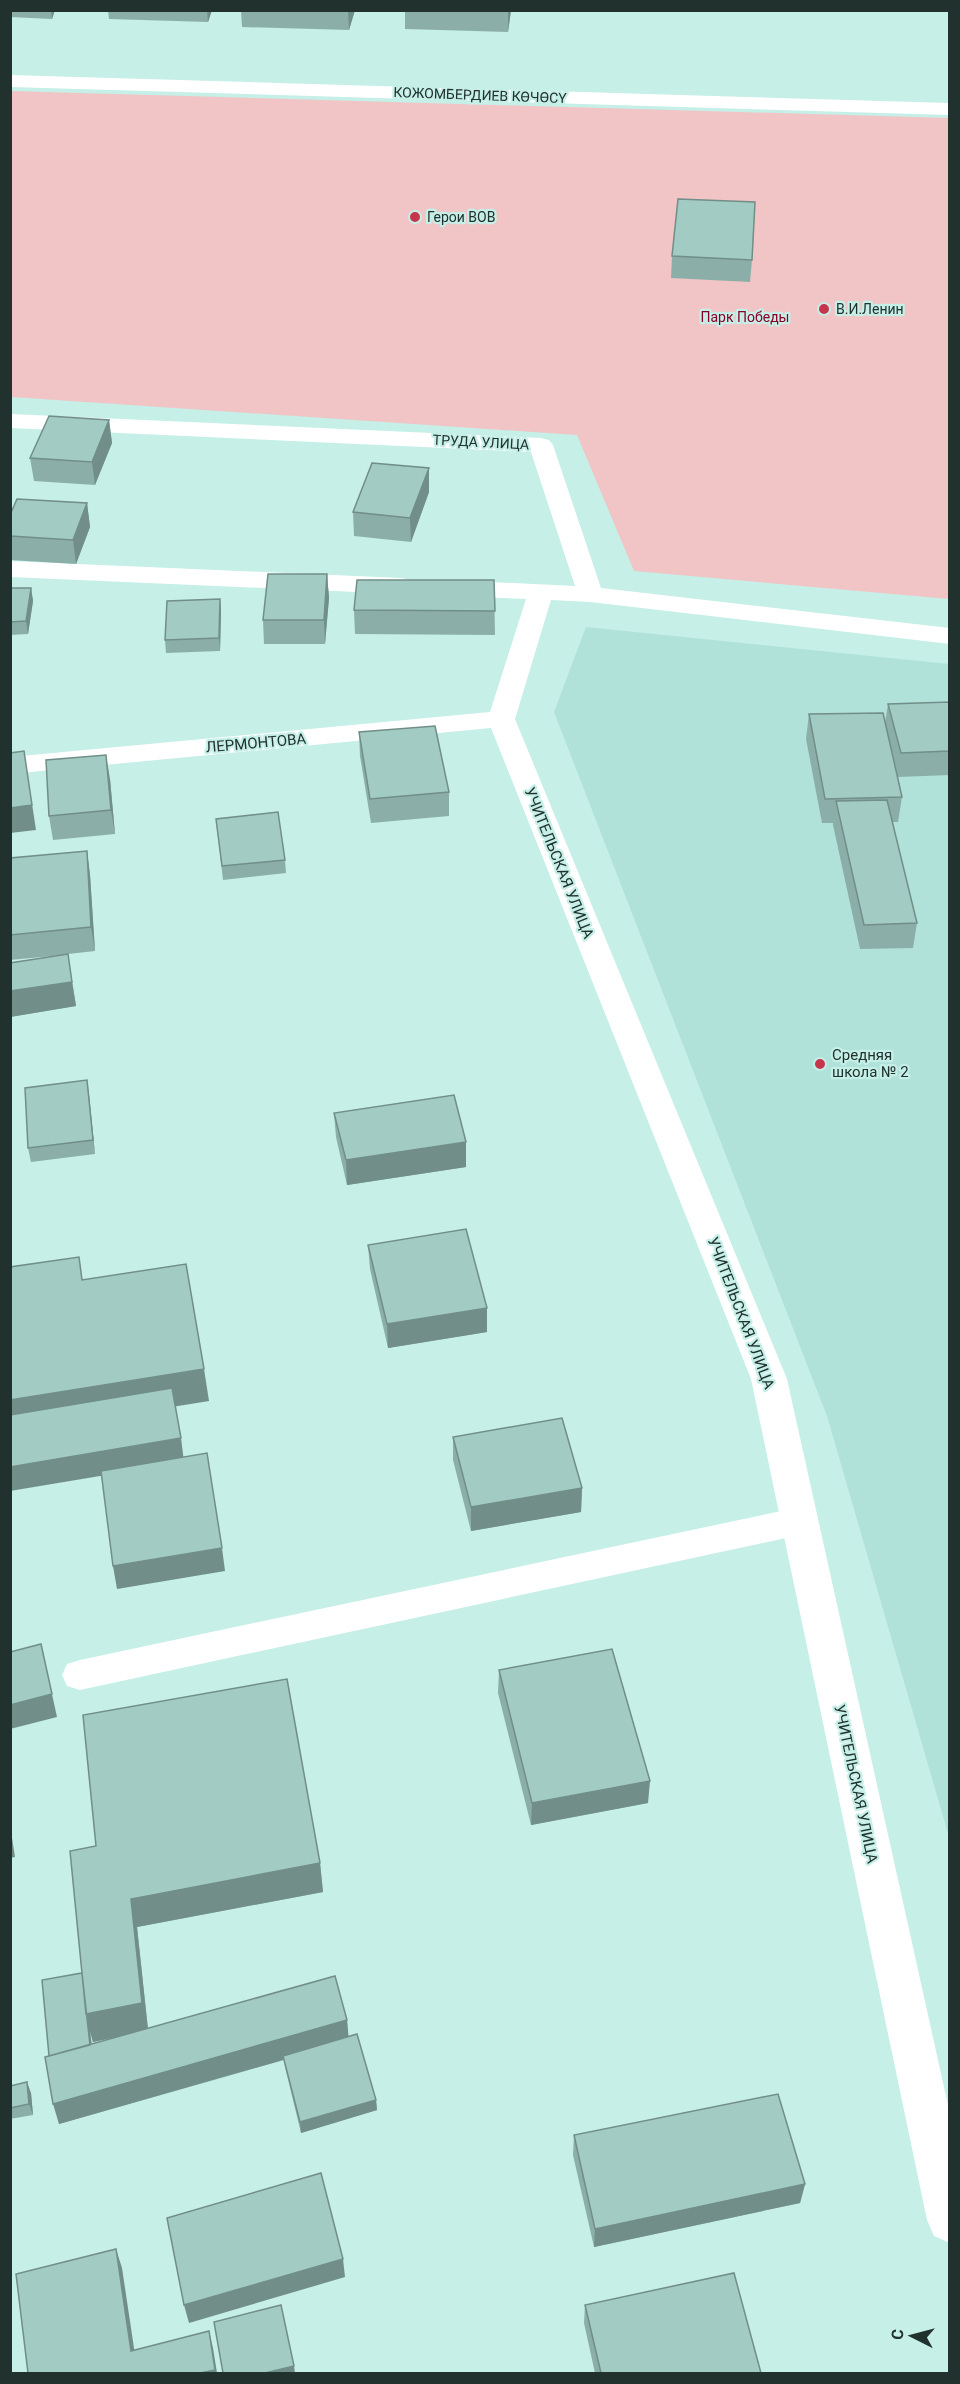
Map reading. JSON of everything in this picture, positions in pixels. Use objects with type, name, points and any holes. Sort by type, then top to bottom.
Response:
[{"type":"street","name":"КОЖОМБЕРДИЕВ КӨЧӨСҮ","points":[[10,81],[950,109]]},
{"type":"street","name":"ТРУДА УЛИЦА","points":[[10,421],[542,445],[590,594]]},
{"type":"street","points":[[10,570],[590,594],[950,636]]},
{"type":"street","points":[[501,719],[541,592]]},
{"type":"street","name":"ЛЕРМОНТОВА","points":[[10,766],[501,719]]},
{"type":"street","name":"УЧИТЕЛЬСКАЯ УЛИЦА","points":[[501,719],[769,1379],[950,2220]]},
{"type":"lane","points":[[80,1675],[800,1521]]},
{"type":"shaded area","name":"Средняя школа № 2","points":[[586,627],[949,664],[949,1837],[827,1416],[554,712]]},
{"type":"green space","name":"Парк Победы","points":[[10,91],[949,118],[949,599],[634,571],[577,435],[11,397]]},
{"type":"building","points":[[678,199],[755,202],[752,260],[672,256]]},
{"type":"building","points":[[49,416],[109,420],[92,462],[30,458]]},
{"type":"building","points":[[372,463],[429,468],[410,518],[353,512]]},
{"type":"building","points":[[17,499],[87,503],[73,540],[10,536],[10,515]]},
{"type":"building","points":[[268,574],[327,574],[324,620],[263,620]]},
{"type":"building","points":[[357,580],[494,580],[495,611],[354,610]]},
{"type":"building","points":[[10,588],[31,588],[26,621],[10,622]]},
{"type":"building","points":[[220,599],[219,638],[165,640],[167,601]]},
{"type":"building","points":[[950,702],[950,751],[901,753],[888,704]]},
{"type":"building","points":[[883,713],[902,797],[825,799],[809,714]]},
{"type":"building","points":[[435,726],[449,792],[370,799],[359,732]]},
{"type":"building","points":[[24,751],[32,805],[10,808],[10,753]]},
{"type":"building","points":[[106,755],[111,810],[49,816],[46,760]]},
{"type":"building","points":[[887,800],[917,923],[864,925],[836,801]]},
{"type":"building","points":[[278,812],[285,860],[222,866],[216,819]]},
{"type":"building","points":[[87,851],[91,927],[10,935],[10,858]]},
{"type":"building","points":[[68,954],[72,982],[10,991],[10,963]]},
{"type":"building","points":[[87,1080],[93,1140],[28,1148],[25,1088]]},
{"type":"building","points":[[454,1095],[466,1142],[346,1160],[334,1113]]},
{"type":"building","points":[[466,1229],[487,1308],[387,1324],[368,1245]]},
{"type":"building","points":[[79,1257],[82,1280],[186,1264],[204,1369],[10,1400],[10,1267]]},
{"type":"building","points":[[172,1388],[181,1438],[10,1467],[10,1415]]},
{"type":"building","points":[[562,1418],[582,1488],[471,1507],[453,1437]]},
{"type":"building","points":[[207,1453],[222,1548],[113,1566],[101,1471]]},
{"type":"building","points":[[41,1644],[52,1694],[10,1705],[10,1652]]},
{"type":"building","points":[[612,1649],[650,1781],[532,1803],[499,1670]]},
{"type":"building","points":[[287,1679],[320,1863],[131,1899],[142,2003],[86,2014],[70,1851],[96,1846],[83,1715]]},
{"type":"building","points":[[82,1973],[90,2045],[49,2056],[42,1980]]},
{"type":"building","points":[[335,1976],[347,2020],[53,2104],[45,2057]]},
{"type":"building","points":[[357,2034],[376,2100],[300,2122],[283,2056]]},
{"type":"building","points":[[27,2082],[29,2104],[10,2108],[10,2086]]},
{"type":"building","points":[[778,2094],[805,2184],[595,2229],[574,2135]]},
{"type":"building","points":[[321,2173],[343,2259],[184,2305],[167,2218]]},
{"type":"building","points":[[116,2249],[131,2351],[209,2331],[215,2370],[200,2373],[28,2373],[16,2274]]},
{"type":"building","points":[[734,2273],[761,2373],[601,2373],[585,2305]]},
{"type":"building","points":[[281,2305],[294,2366],[265,2373],[223,2373],[214,2322]]},
{"type":"place","name":"Герои ВОВ","points":[[415,217]]},
{"type":"place","name":"В.И.Ленин","points":[[824,309]]},
{"type":"place","name":"Средняя школа № 2","points":[[820,1064]]}]
